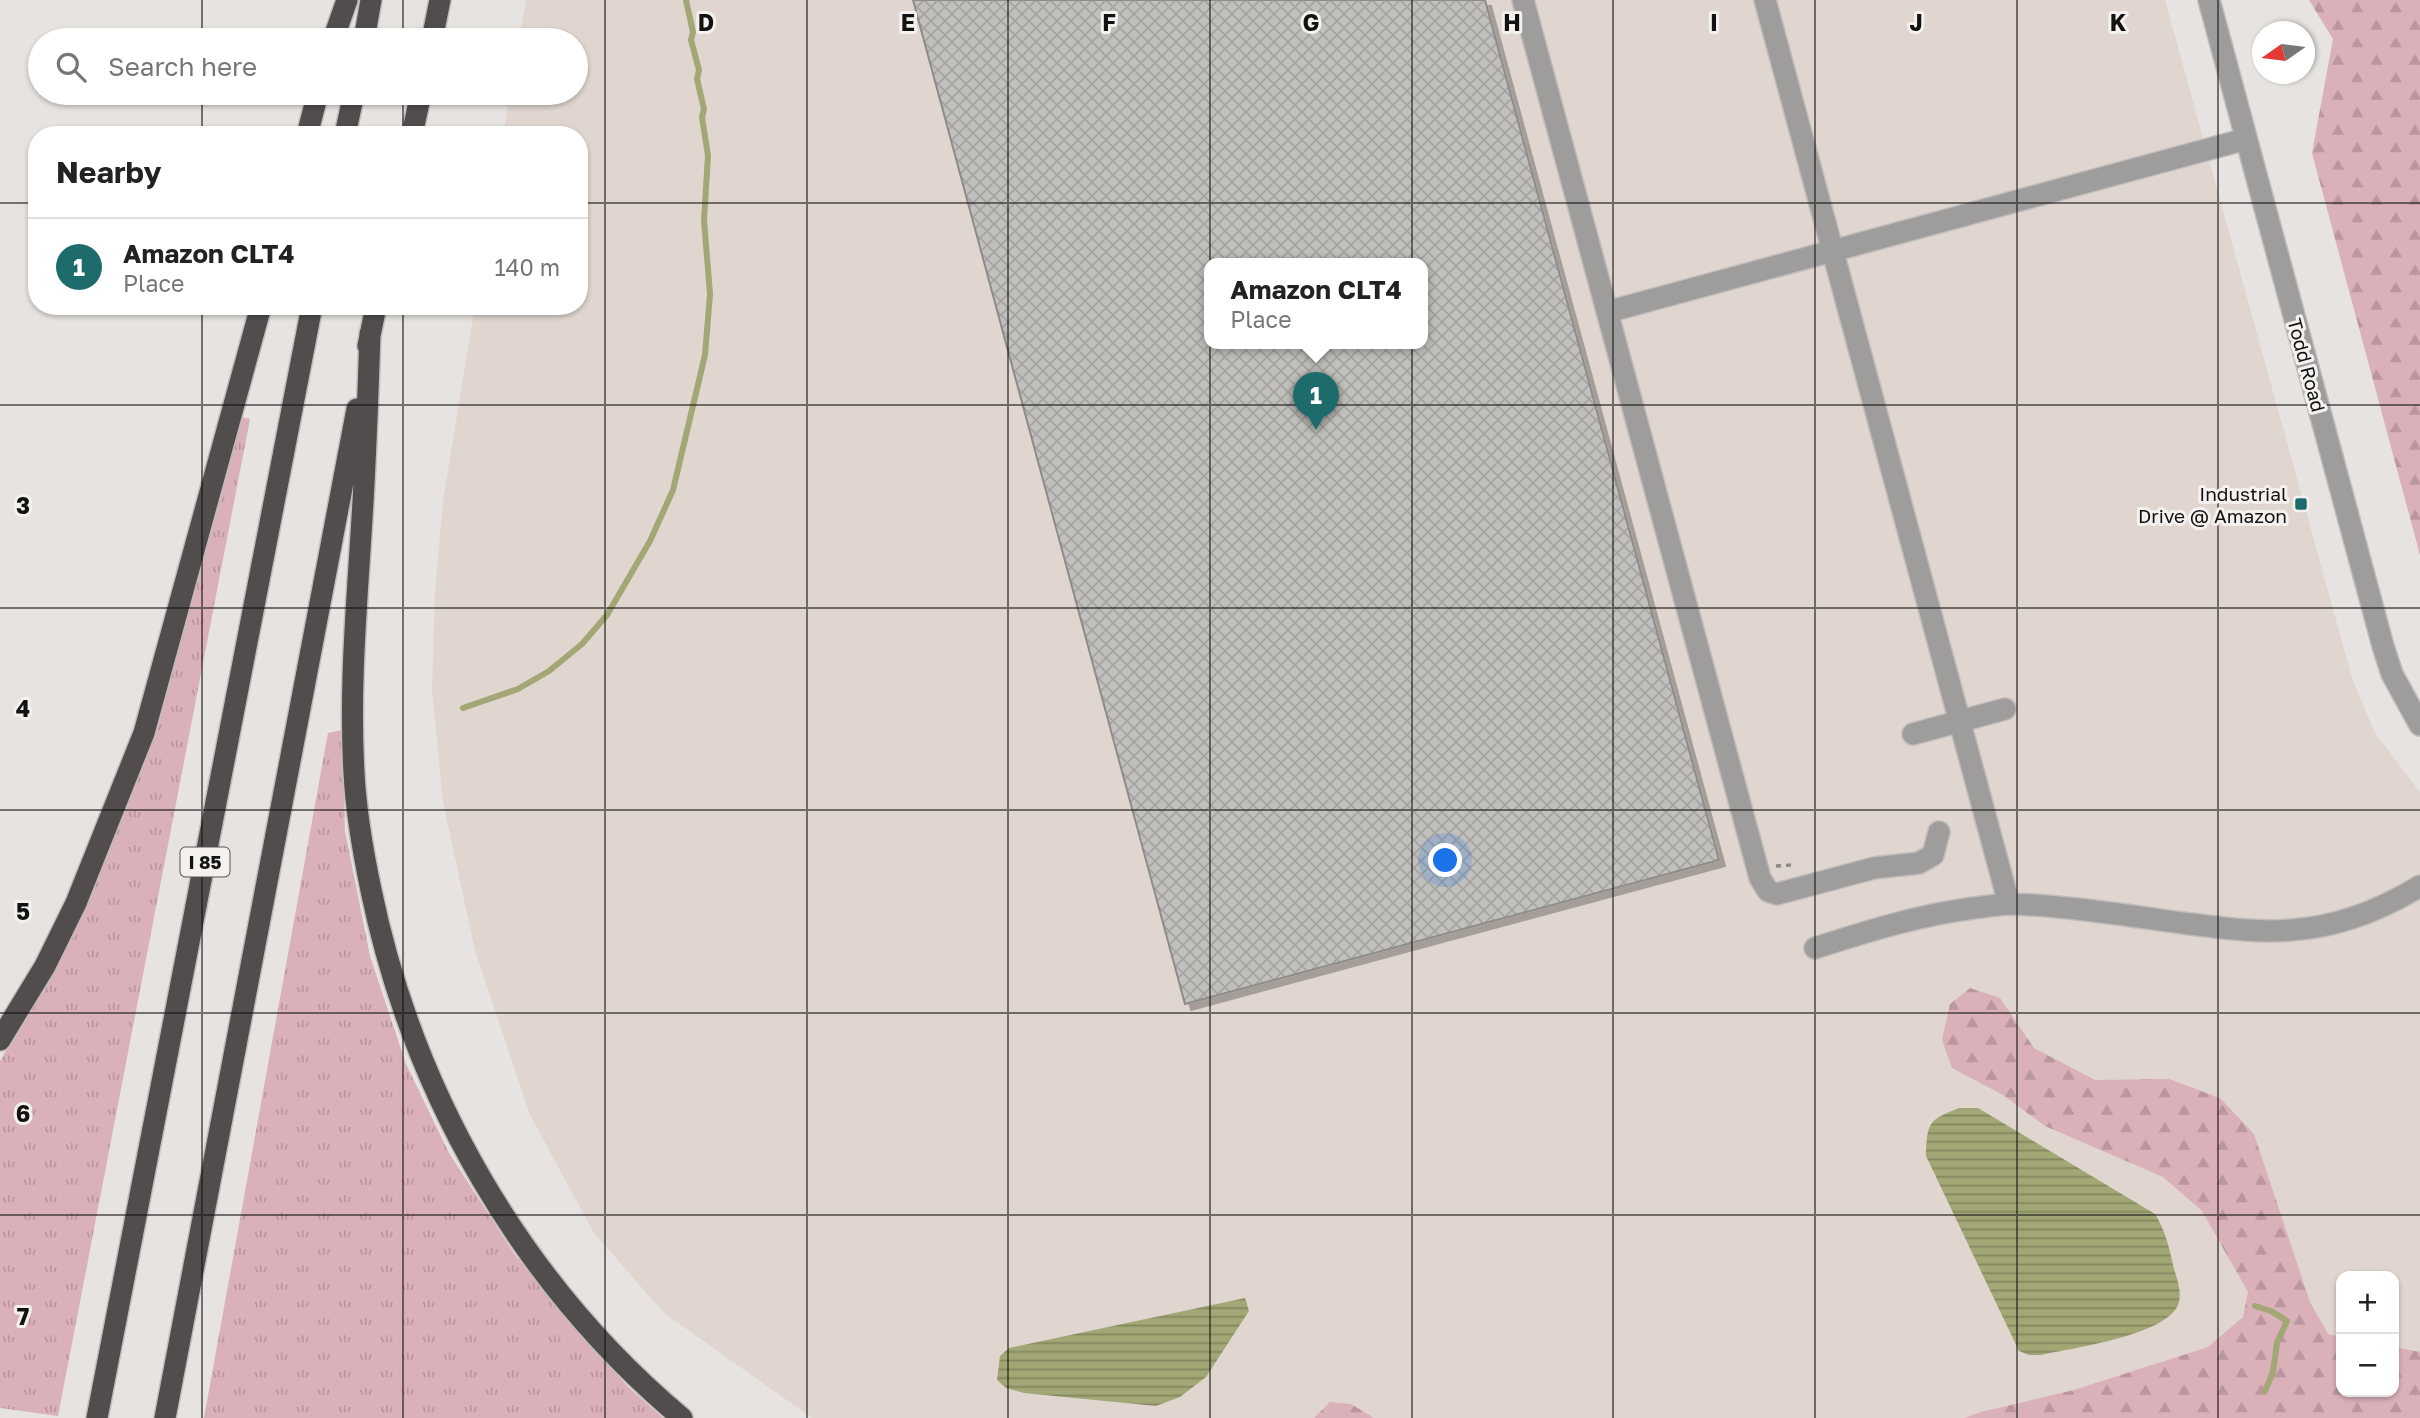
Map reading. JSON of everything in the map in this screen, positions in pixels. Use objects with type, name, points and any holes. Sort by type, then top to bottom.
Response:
[{"type":"highway","points":[[337,28],[347,0]]},
{"type":"highway","points":[[366,28],[371,0]]},
{"type":"highway","points":[[434,28],[440,0]]},
{"type":"highway","points":[[309,126],[315,105]]},
{"type":"highway","points":[[347,126],[351,105]]},
{"type":"highway","points":[[414,126],[418,105]]},
{"type":"highway","points":[[0,1040],[45,966],[76,904],[144,733],[259,315]]},
{"type":"highway","name":"I 85","points":[[97,1418],[310,315]]},
{"type":"highway","points":[[165,1418],[374,315]]},
{"type":"highway","points":[[370,334],[351,715],[353,764],[363,850],[376,916],[396,986],[446,1114],[477,1173],[513,1231],[596,1335],[636,1378],[682,1418]]},
{"type":"street","points":[[1523,0],[1760,878],[1768,891],[1777,894],[1874,868],[1919,863],[1934,855],[1939,832]]},
{"type":"street","points":[[1765,0],[2008,904]]},
{"type":"street","name":"Todd Road","points":[[2209,0],[2383,646],[2392,674],[2420,725]]},
{"type":"street","points":[[1607,312],[2246,139]]},
{"type":"street","points":[[1913,734],[2005,709]]},
{"type":"street","points":[[1815,948],[1882,926],[1938,913],[2008,904],[2247,930],[2292,930],[2326,926],[2356,917],[2420,886]]},
{"type":"shaded area","points":[[526,0],[2165,0],[2352,678],[2375,733],[2420,792],[2420,1397],[2277,1418],[812,1418],[664,1313],[594,1233],[530,1115],[475,951],[443,802],[432,690],[435,592],[443,501],[474,315],[588,315],[588,126],[504,126],[508,105],[588,105],[588,28],[521,28]]},
{"type":"shaded area","points":[[1959,1108],[1978,1108],[2155,1214],[2166,1238],[2179,1288],[2179,1302],[2172,1313],[2140,1331],[2096,1344],[2041,1355],[2029,1355],[2019,1351],[1926,1156],[1931,1124]]},
{"type":"shaded area","points":[[1245,1298],[1249,1311],[1206,1377],[1180,1397],[1156,1406],[1024,1393],[1006,1388],[997,1380],[1000,1356],[1009,1348]]},
{"type":"green space","points":[[2309,0],[2420,0],[2420,555],[2312,153],[2333,39]]},
{"type":"green space","points":[[240,417],[250,419],[58,1416],[0,1408],[0,1061],[73,933]]},
{"type":"green space","points":[[342,730],[345,831],[370,956],[406,1064],[449,1153],[515,1255],[628,1387],[663,1418],[204,1418],[328,733]]},
{"type":"green space","points":[[1970,988],[2000,998],[2034,1048],[2095,1080],[2169,1079],[2220,1098],[2254,1134],[2310,1302],[2328,1334],[2336,1336],[2336,1397],[2399,1397],[2399,1348],[2420,1352],[2420,1418],[1964,1418],[2074,1390],[2208,1347],[2243,1317],[2248,1292],[2202,1211],[2163,1177],[2045,1126],[2003,1095],[1952,1068],[1942,1040],[1950,1004]]},
{"type":"green space","points":[[1330,1402],[1351,1404],[1374,1418],[1314,1418]]},
{"type":"building","points":[[913,0],[1485,0],[1719,860],[1185,1004]]},
{"type":"waterway","points":[[463,708],[518,689],[549,671],[582,644],[607,615],[650,541],[673,490],[705,355],[710,294],[704,220],[708,156],[702,117],[704,109],[697,79],[699,70],[691,40],[693,32],[686,0]]},
{"type":"waterway","points":[[2255,1306],[2271,1311],[2287,1321],[2277,1343],[2273,1372],[2265,1391]]},
{"type":"place","name":"Amazon CLT4","points":[[1316,430]]},
{"type":"place","name":"Industrial Drive @ Amazon","points":[[2301,504]]}]
